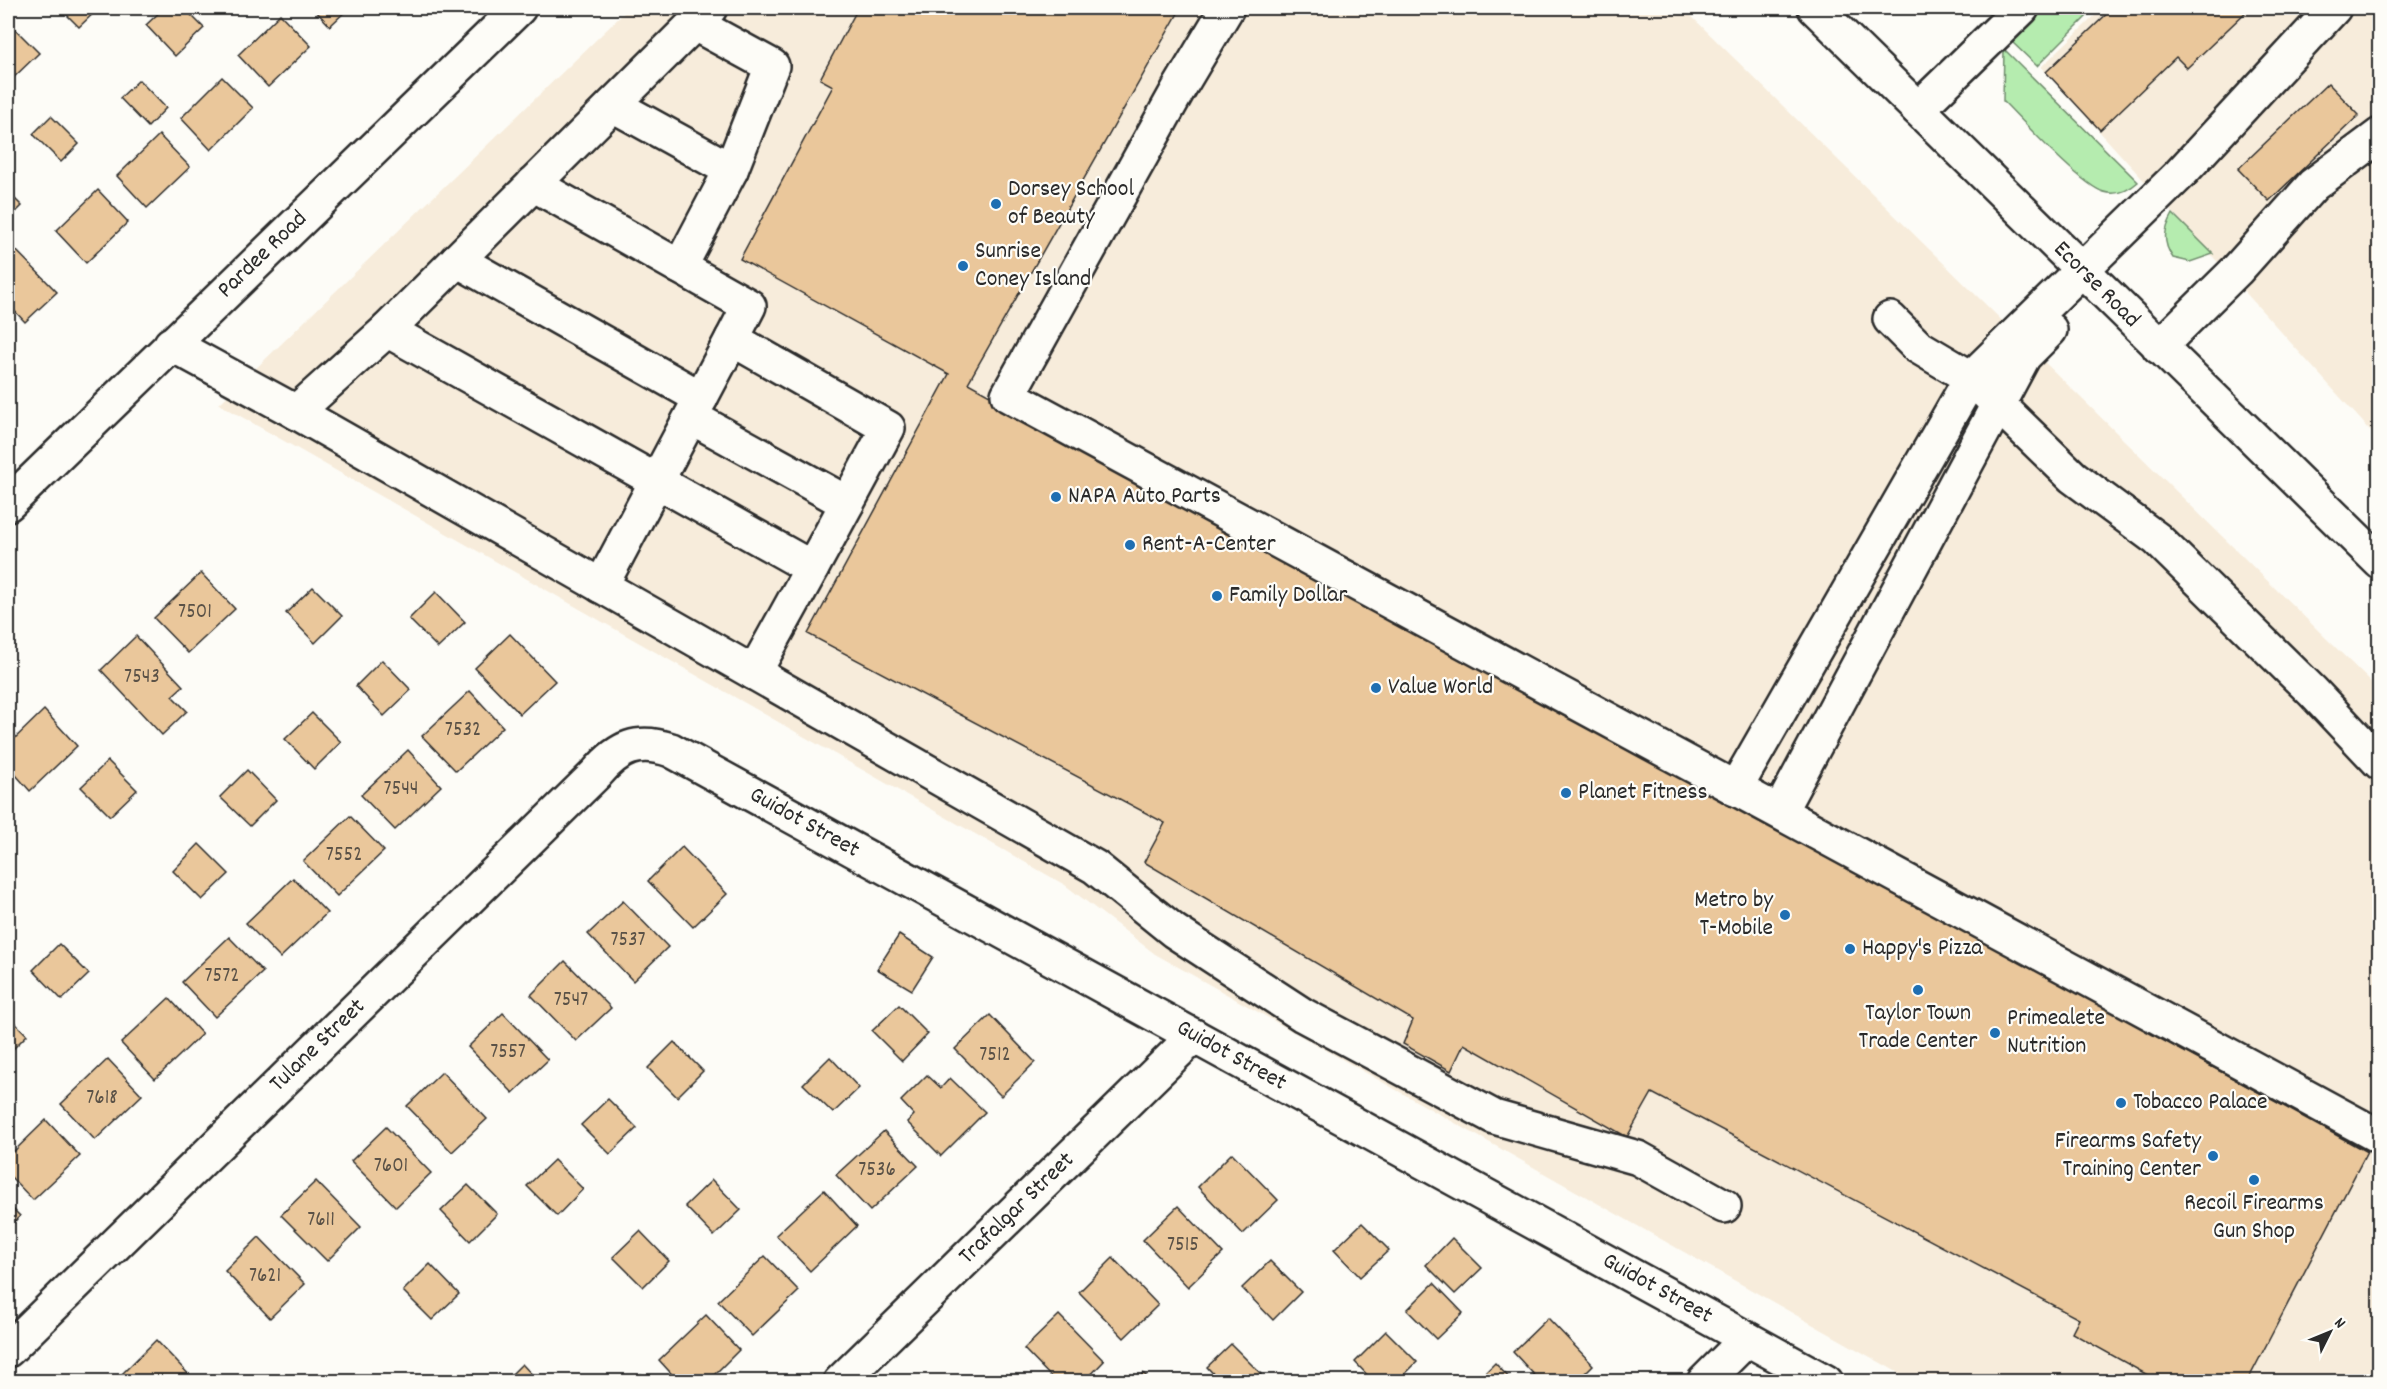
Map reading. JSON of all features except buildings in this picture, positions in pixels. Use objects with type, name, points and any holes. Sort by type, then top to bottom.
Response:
[{"type":"street","name":"Pardee Road","points":[[8,504],[519,8]]},
{"type":"street","points":[[1227,8],[1178,90],[1008,395],[2379,1137]]},
{"type":"street","name":"Ecorse Road","points":[[1815,8],[2379,562]]},
{"type":"street","points":[[1918,109],[2022,8]]},
{"type":"street","points":[[1780,811],[2024,356],[2088,277],[2334,8]]},
{"type":"street","points":[[296,412],[387,330],[702,16],[772,66],[731,170],[680,267]]},
{"type":"street","points":[[613,105],[731,170]]},
{"type":"street","points":[[2159,347],[2237,270],[2313,185],[2379,135]]},
{"type":"street","points":[[533,184],[749,306],[601,586]]},
{"type":"street","points":[[457,260],[847,503]]},
{"type":"street","points":[[1735,789],[1971,378],[2088,277]]},
{"type":"street","points":[[1890,319],[1917,346],[1971,378],[2073,477],[2157,539],[2313,692],[2379,763]]},
{"type":"street","points":[[387,330],[812,568]]},
{"type":"street","points":[[732,339],[888,428],[754,673]]},
{"type":"street","points":[[171,344],[296,412],[1095,867],[1174,931],[1303,1015],[1494,1117],[1638,1158],[1724,1206]]},
{"type":"street","name":"Guidot Street","points":[[632,746],[652,744],[671,750],[1826,1382]]},
{"type":"street","name":"Tulane Street","points":[[8,1350],[597,774],[607,761],[632,746]]},
{"type":"street","name":"Trafalgar Street","points":[[840,1382],[1194,1036]]},
{"type":"street","points":[[1704,1382],[1747,1339]]},
{"type":"shaded area","points":[[629,8],[1683,8],[2379,690],[2379,1381],[1913,1381],[1155,954],[1065,885],[219,404]]},
{"type":"shaded area","points":[[2103,8],[2379,8],[2379,440],[2041,67]]},
{"type":"green space","points":[[2044,8],[2095,8],[2037,66],[2011,41]]},
{"type":"green space","points":[[2004,49],[2138,182],[2122,192],[2104,192],[2082,178],[2052,151],[2003,101]]},
{"type":"green space","points":[[2173,214],[2213,254],[2190,262],[2173,258],[2167,247],[2166,236]]},
{"type":"place","name":"Dorsey School of Beauty","points":[[996,204]]},
{"type":"place","name":"Sunrise Coney Island","points":[[963,266]]},
{"type":"place","name":"NAPA Auto Parts","points":[[1056,497]]},
{"type":"place","name":"Rent-A-Center","points":[[1130,545]]},
{"type":"place","name":"Family Dollar","points":[[1217,596]]},
{"type":"place","name":"Value World","points":[[1376,688]]},
{"type":"place","name":"Planet Fitness","points":[[1566,793]]},
{"type":"place","name":"Metro by T-Mobile","points":[[1785,915]]},
{"type":"place","name":"Happy's Pizza","points":[[1850,949]]},
{"type":"place","name":"Taylor Town Trade Center","points":[[1918,990]]},
{"type":"place","name":"Primealete Nutrition","points":[[1995,1033]]},
{"type":"place","name":"Tobacco Palace","points":[[2121,1103]]},
{"type":"place","name":"Firearms Safety Training Center","points":[[2213,1156]]},
{"type":"place","name":"Recoil Firearms Gun Shop","points":[[2254,1180]]}]
